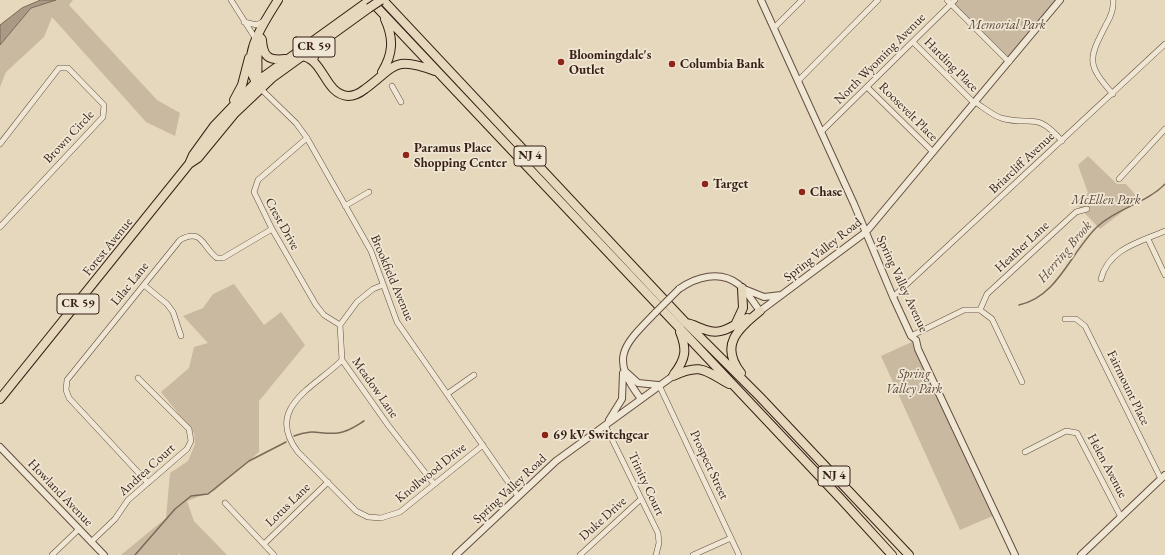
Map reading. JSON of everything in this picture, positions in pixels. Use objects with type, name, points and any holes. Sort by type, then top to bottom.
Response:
[{"type":"main road","points":[[258,85],[257,54],[259,40],[265,21],[278,0]]},
{"type":"main road","points":[[230,108],[242,84],[251,50],[284,0]]},
{"type":"main road","name":"Forest Avenue","points":[[0,399],[189,164],[193,154],[230,108],[287,58],[369,3],[382,0]]},
{"type":"main road","name":"NJ 4","points":[[382,0],[682,325],[737,389],[891,554]]},
{"type":"main road","name":"Forest Avenue","points":[[189,164],[198,158],[258,85],[318,45],[369,3]]},
{"type":"main road","name":"NJ 4","points":[[369,3],[382,13],[437,72],[682,325],[760,397],[909,555]]},
{"type":"main road","points":[[382,13],[392,40],[390,57],[382,74]]},
{"type":"main road","points":[[259,40],[268,57],[275,60],[287,58]]},
{"type":"main road","points":[[313,60],[318,45]]},
{"type":"main road","points":[[251,50],[252,78],[258,85]]},
{"type":"main road","points":[[301,56],[307,56],[313,60],[332,87],[347,96],[360,93],[392,67],[408,63],[422,66],[437,72]]},
{"type":"main road","points":[[736,323],[743,308],[742,288]]},
{"type":"main road","points":[[673,376],[683,363],[685,353],[682,325],[714,332],[725,330],[760,311]]},
{"type":"main road","points":[[760,311],[740,328],[733,338],[731,346],[733,358],[738,369],[760,397]]},
{"type":"main road","points":[[673,376],[690,368],[698,368],[737,389]]},
{"type":"street","points":[[231,0],[244,22],[259,40]]},
{"type":"street","name":"Spring Valley Avenue","points":[[761,0],[822,132],[893,297],[911,336],[916,340],[918,349],[1015,555]]},
{"type":"street","points":[[774,28],[802,0]]},
{"type":"street","points":[[798,81],[878,0]]},
{"type":"street","name":"Spring Valley Road","points":[[760,311],[785,294],[866,232],[1060,0]]},
{"type":"street","points":[[1113,0],[1111,16],[1094,49],[1092,61],[1098,78],[1113,94]]},
{"type":"street","points":[[951,1],[1009,62]]},
{"type":"street","name":"North Wyoming Avenue","points":[[822,132],[951,1]]},
{"type":"street","points":[[244,22],[257,25],[265,21]]},
{"type":"street","name":"Harding Place","points":[[912,42],[975,102],[995,116],[1040,122],[1051,128],[1062,141]]},
{"type":"street","name":"Briarcliff Avenue","points":[[893,297],[1165,44]]},
{"type":"street","name":"Brown Circle","points":[[0,144],[59,68],[68,68],[104,105],[103,117],[0,227]]},
{"type":"street","name":"Brookfield Avenue","points":[[258,85],[296,123],[307,138],[371,251],[397,322],[518,496]]},
{"type":"street","points":[[392,86],[401,102]]},
{"type":"street","name":"Roosevelt Place","points":[[867,87],[933,152]]},
{"type":"street","points":[[1120,179],[1164,133]]},
{"type":"street","name":"Crest Drive","points":[[307,138],[256,183],[254,192],[255,198],[316,305],[324,315],[340,326]]},
{"type":"street","points":[[345,206],[369,192]]},
{"type":"street","name":"Heather Lane","points":[[980,310],[987,294],[1076,212],[1087,209]]},
{"type":"street","name":"Lilac Lane","points":[[148,483],[69,398],[66,390],[69,378],[180,240],[186,237],[198,237],[206,244],[212,255],[217,258],[223,258],[272,229]]},
{"type":"street","points":[[1101,279],[1103,270],[1113,256],[1165,231]]},
{"type":"street","points":[[1148,239],[1165,275]]},
{"type":"street","points":[[606,425],[622,399],[622,359],[626,346],[679,289],[700,278],[713,276],[729,279],[742,288],[764,297],[785,294]]},
{"type":"street","points":[[144,285],[167,304],[173,312],[181,336]]},
{"type":"street","points":[[340,326],[360,299],[373,289],[383,285]]},
{"type":"street","points":[[742,288],[760,311]]},
{"type":"street","points":[[911,336],[964,310],[980,310],[992,319],[1022,382]]},
{"type":"street","name":"Fairmount Place","points":[[1065,319],[1076,319],[1085,326],[1163,477]]},
{"type":"street","name":"Meadow Lane","points":[[340,326],[342,360],[388,425],[434,484]]},
{"type":"street","name":"Knollwood Drive","points":[[342,360],[299,394],[291,406],[287,421],[288,435],[294,447],[356,511],[368,517],[381,518],[400,512],[483,445]]},
{"type":"street","points":[[623,368],[638,383],[659,385]]},
{"type":"street","points":[[623,368],[630,385],[641,399]]},
{"type":"street","points":[[447,394],[474,375]]},
{"type":"street","name":"Spring Valley Road","points":[[456,555],[556,461],[673,376]]},
{"type":"street","name":"Andrea Court","points":[[91,542],[115,519],[128,500],[187,449],[192,436],[189,429],[148,386],[138,378]]},
{"type":"street","name":"Prospect Street","points":[[659,385],[739,555]]},
{"type":"street","name":"Trinity Court","points":[[606,425],[658,534],[656,555]]},
{"type":"street","name":"Helen Avenue","points":[[1025,452],[1066,431],[1077,433],[1121,517]]},
{"type":"street","name":"Howland Avenue","points":[[0,447],[104,555]]},
{"type":"street","points":[[1081,555],[1163,477]]},
{"type":"street","name":"Lotus Lane","points":[[264,544],[328,482]]},
{"type":"street","name":"Duke Drive","points":[[580,555],[641,499]]},
{"type":"street","points":[[225,504],[274,555]]},
{"type":"street","points":[[52,555],[79,529]]},
{"type":"street","points":[[693,555],[731,538]]},
{"type":"green space","points":[[56,0],[73,0],[69,5],[157,100],[180,113],[175,136],[146,122],[52,17],[44,37],[6,72],[0,87],[0,45],[31,8]]},
{"type":"green space","name":"Memorial Park","points":[[955,0],[1061,0],[1009,62],[951,4]]},
{"type":"green space","name":"McEllen Park","points":[[1088,156],[1117,184],[1126,184],[1139,199],[1100,229],[1074,202],[1088,193],[1078,165]]},
{"type":"green space","points":[[234,284],[264,325],[281,312],[305,345],[259,401],[259,452],[214,491],[187,501],[194,521],[227,555],[180,555],[180,553],[178,555],[121,555],[166,518],[170,473],[188,461],[195,444],[194,433],[161,392],[189,368],[194,347],[208,343],[183,316],[203,308],[213,294]]},
{"type":"green space","name":"Spring Valley Park","points":[[916,340],[995,515],[960,530],[881,356]]},
{"type":"shaded area","points":[[41,0],[56,0],[31,8],[0,45],[0,25],[22,8]]},
{"type":"waterway","name":"Herring Brook","points":[[1019,305],[1044,293],[1063,272],[1088,236],[1098,226],[1114,215],[1158,191],[1165,184]]},
{"type":"waterway","name":"Herring Brook","points":[[294,436],[307,432],[342,432],[364,421]]},
{"type":"waterway","name":"Herring Brook","points":[[135,555],[175,509],[191,496],[208,494],[249,461],[286,442]]},
{"type":"place","name":"Bloomingdale's Outlet","points":[[561,62]]},
{"type":"place","name":"Columbia Bank","points":[[672,64]]},
{"type":"place","name":"Paramus Place Shopping Center","points":[[406,155]]},
{"type":"place","name":"Target","points":[[705,184]]},
{"type":"place","name":"Chase","points":[[802,192]]},
{"type":"place","name":"69 kV Switchgear","points":[[545,435]]}]
